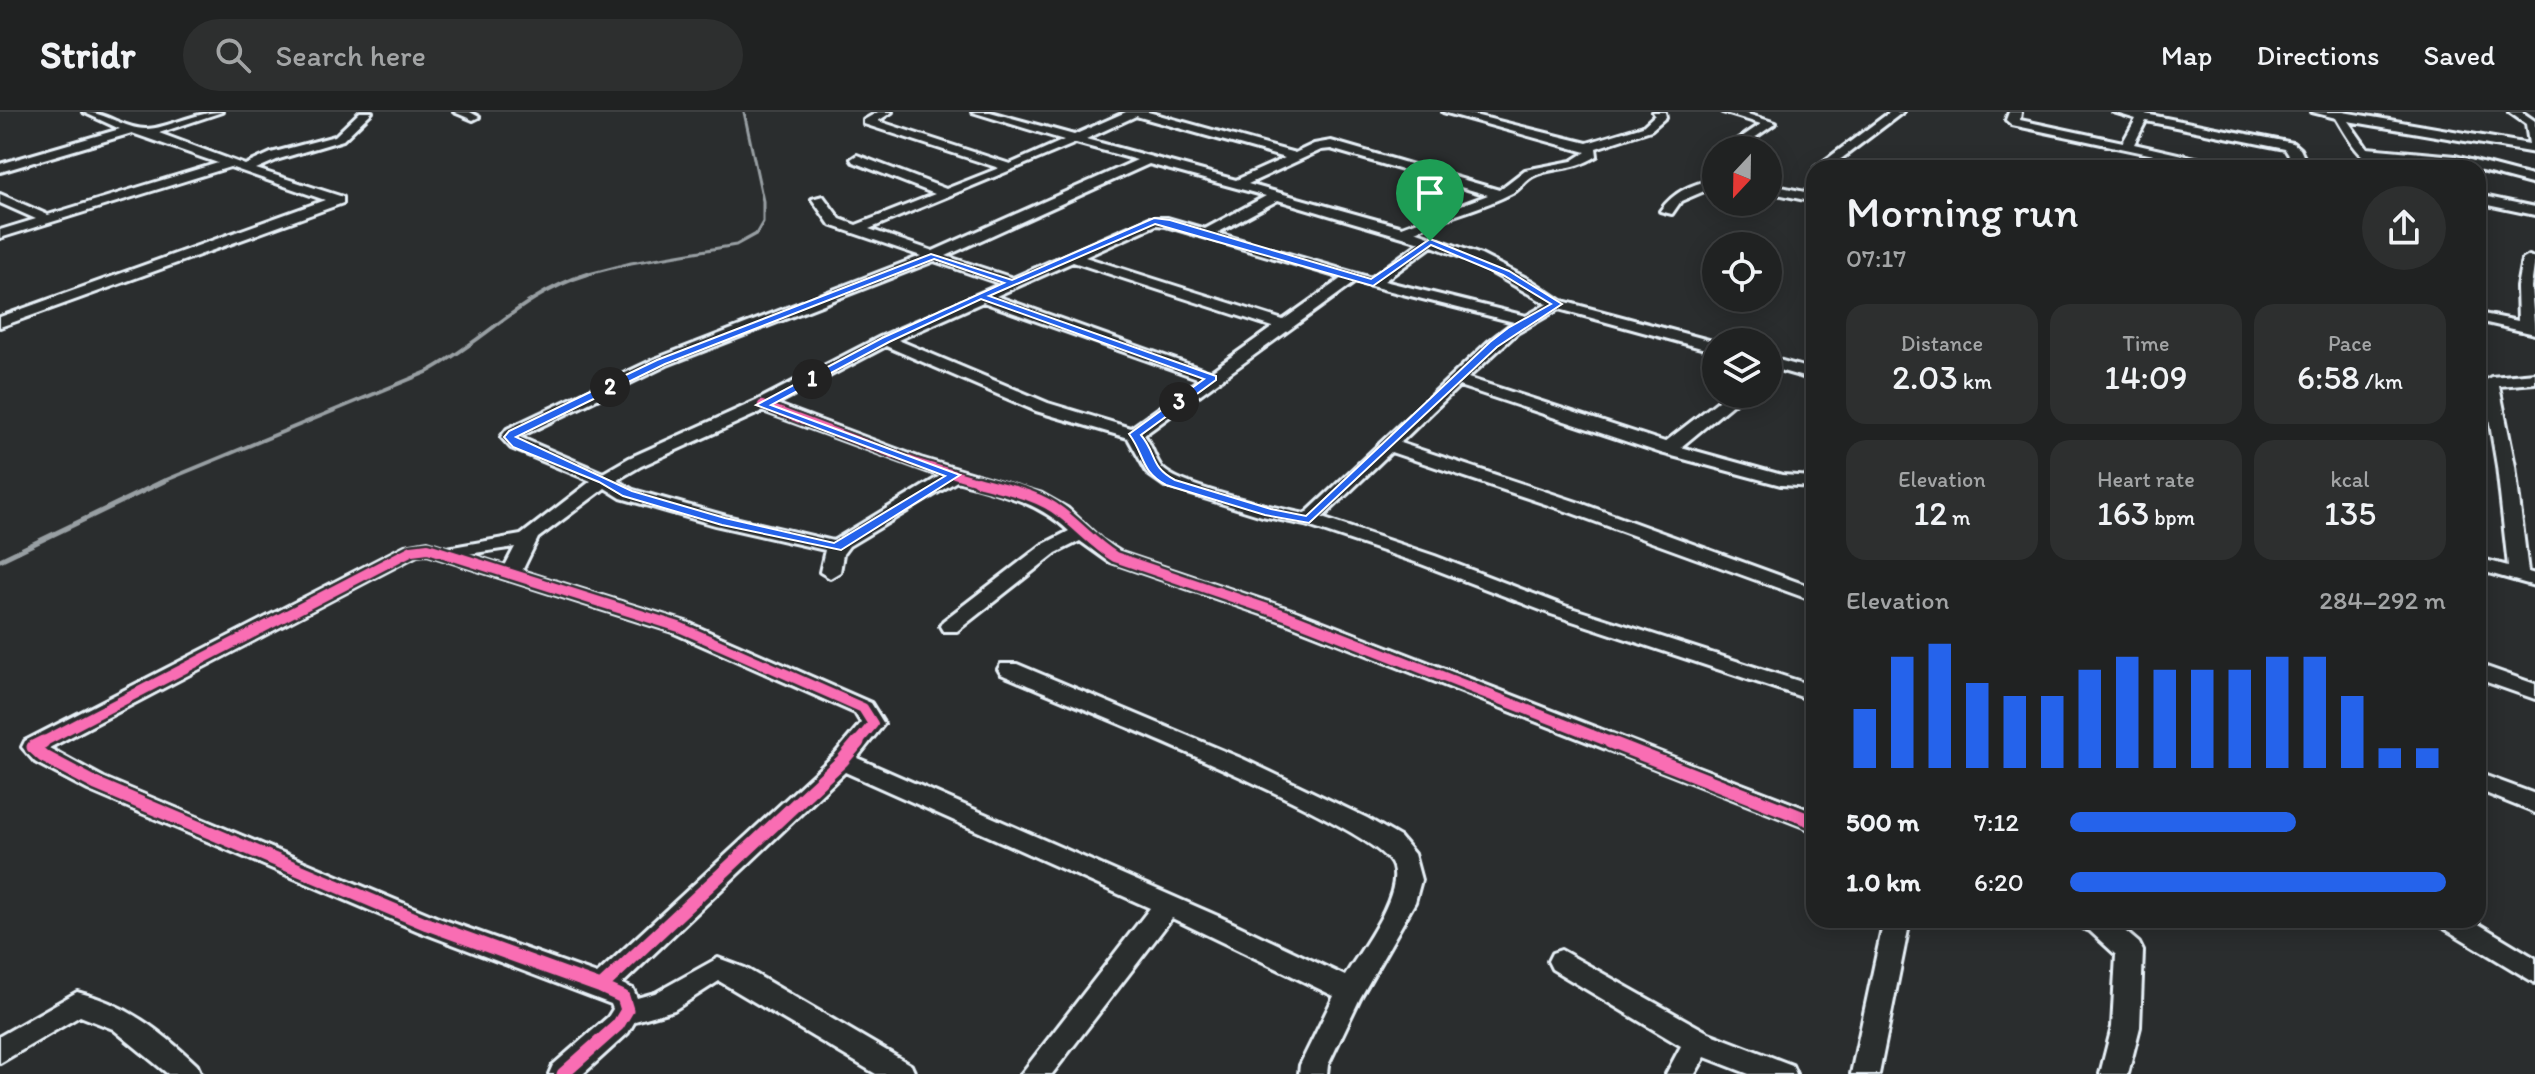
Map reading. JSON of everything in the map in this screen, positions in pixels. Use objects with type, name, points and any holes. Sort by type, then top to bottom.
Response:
[{"type":"street","points":[[94,115],[125,112]]},
{"type":"street","points":[[0,168],[216,112]]},
{"type":"street","points":[[248,168],[275,156],[339,138],[366,112]]},
{"type":"street","points":[[460,112],[473,117]]},
{"type":"street","points":[[886,112],[868,122],[1011,168]]},
{"type":"street","points":[[978,112],[1403,231],[1506,273],[1557,304],[1702,343]]},
{"type":"street","points":[[994,118],[1012,112]]},
{"type":"street","points":[[857,229],[1011,168],[1135,112],[1295,157]]},
{"type":"street","points":[[1449,112],[1588,147],[1647,128],[1659,121],[1662,115],[1659,112]]},
{"type":"street","points":[[1728,112],[1770,123],[1750,136]]},
{"type":"street","points":[[1832,160],[1897,112]]},
{"type":"street","points":[[2015,112],[2012,120],[2016,123],[2194,160]]},
{"type":"street","points":[[2119,112],[2289,146],[2299,160]]},
{"type":"street","points":[[2318,112],[2431,126],[2535,148],[2531,123],[2515,112]]},
{"type":"street","points":[[2338,114],[2363,151],[2375,160]]},
{"type":"street","points":[[0,322],[338,200],[94,115]]},
{"type":"street","points":[[2127,146],[2143,117]]},
{"type":"street","points":[[1238,184],[1318,147],[1331,145],[1500,194]]},
{"type":"street","points":[[1403,231],[1430,219],[1465,210],[1500,194],[1513,188],[1529,173],[1584,161],[1593,153],[1588,147]]},
{"type":"street","points":[[2363,151],[2455,160]]},
{"type":"street","points":[[857,159],[947,194]]},
{"type":"street","points":[[954,475],[836,547],[627,494],[604,480],[517,444],[510,437],[661,362],[934,256],[1147,160]]},
{"type":"street","points":[[0,234],[233,162]]},
{"type":"street","points":[[2486,168],[2535,181]]},
{"type":"street","points":[[1667,211],[1676,198],[1702,187]]},
{"type":"street","points":[[1782,189],[1806,194]]},
{"type":"street","points":[[1203,235],[1276,196]]},
{"type":"street","points":[[0,198],[47,219]]},
{"type":"street","points":[[818,199],[835,222],[1013,283]]},
{"type":"street","points":[[2486,201],[2535,211]]},
{"type":"street","points":[[511,573],[527,540],[547,522],[604,480],[635,462],[762,405],[885,340],[1154,221],[1167,222],[1373,283],[1528,321]]},
{"type":"street","points":[[1373,283],[1430,241]]},
{"type":"street","points":[[1071,257],[1285,326]]},
{"type":"street","points":[[2486,319],[2530,328],[2524,287],[2529,260]]},
{"type":"street","points":[[1134,434],[1353,277]]},
{"type":"street","points":[[981,296],[1212,378]]},
{"type":"street","points":[[1309,520],[1493,345],[1557,304]]},
{"type":"street","points":[[885,340],[1042,407],[1134,434],[1143,445],[1156,475],[1171,482],[1269,512],[1309,520],[1428,560],[1558,610],[1806,691]]},
{"type":"street","points":[[1782,368],[1806,373]]},
{"type":"street","points":[[2486,566],[2527,578],[2491,382],[2535,378]]},
{"type":"street","points":[[1458,380],[1667,449],[1781,480],[1806,482]]},
{"type":"street","points":[[762,405],[954,475],[1036,498],[1060,512],[1115,557],[1288,616],[1806,819]]},
{"type":"street","points":[[1667,449],[1719,408]]},
{"type":"street","points":[[1388,445],[1576,508],[1806,592]]},
{"type":"street","points":[[950,626],[1049,549],[1082,532]]},
{"type":"street","points":[[445,553],[527,540]]},
{"type":"street","points":[[830,572],[836,547]]},
{"type":"street","points":[[563,1074],[618,1025],[627,1010],[623,997],[427,924],[96,784],[34,751],[39,744],[412,550],[428,548],[679,627],[863,708],[873,724],[842,761],[601,987]]},
{"type":"street","points":[[1009,669],[1235,765],[1358,824],[1391,844],[1405,861],[1408,880],[1402,902],[1350,991],[1314,1065],[1313,1074]]},
{"type":"street","points":[[2486,674],[2535,692]]},
{"type":"street","points":[[842,761],[1167,905],[1350,991]]},
{"type":"street","points":[[2486,784],[2535,804]]},
{"type":"street","points":[[1035,1074],[1167,905]]},
{"type":"street","points":[[1865,1074],[1895,928]]},
{"type":"street","points":[[2104,928],[2130,951],[2126,1027],[2114,1074]]},
{"type":"street","points":[[2464,928],[2535,972]]},
{"type":"street","points":[[1561,961],[1699,1042],[1782,1074]]},
{"type":"street","points":[[627,1010],[659,1006],[718,969],[901,1074]]},
{"type":"street","points":[[0,1051],[77,1004],[94,1006],[139,1032],[187,1074]]},
{"type":"street","points":[[1680,1074],[1699,1042]]},
{"type":"waterway","points":[[587,275],[631,263],[736,245],[756,234],[763,222],[763,201],[744,112]]},
{"type":"waterway","points":[[159,483],[427,372],[543,293],[587,275]]},
{"type":"waterway","points":[[581,276],[587,275]]},
{"type":"waterway","points":[[0,560],[164,481]]},
{"type":"cycle path","points":[[762,405],[917,463],[1036,498],[1060,512],[1094,544],[1115,557],[1288,616],[1806,819]]},
{"type":"cycle path","points":[[563,1074],[618,1025],[627,1010],[623,997],[601,987],[842,761],[873,724],[863,708],[679,627],[428,548],[412,550],[33,747],[43,756],[96,784],[427,924],[601,987]]},
{"type":"route","points":[[1430,241],[1373,283],[1167,222],[1154,221],[1144,224],[1046,269],[1013,283],[981,296],[885,340],[762,405],[954,475],[836,547],[722,521],[627,494],[604,480],[517,444],[510,437],[661,362],[934,256],[1013,283],[981,296],[1212,378],[1134,434],[1140,439],[1156,475],[1220,498],[1309,520],[1493,345],[1557,304],[1527,284],[1476,258],[1430,241]]}]
